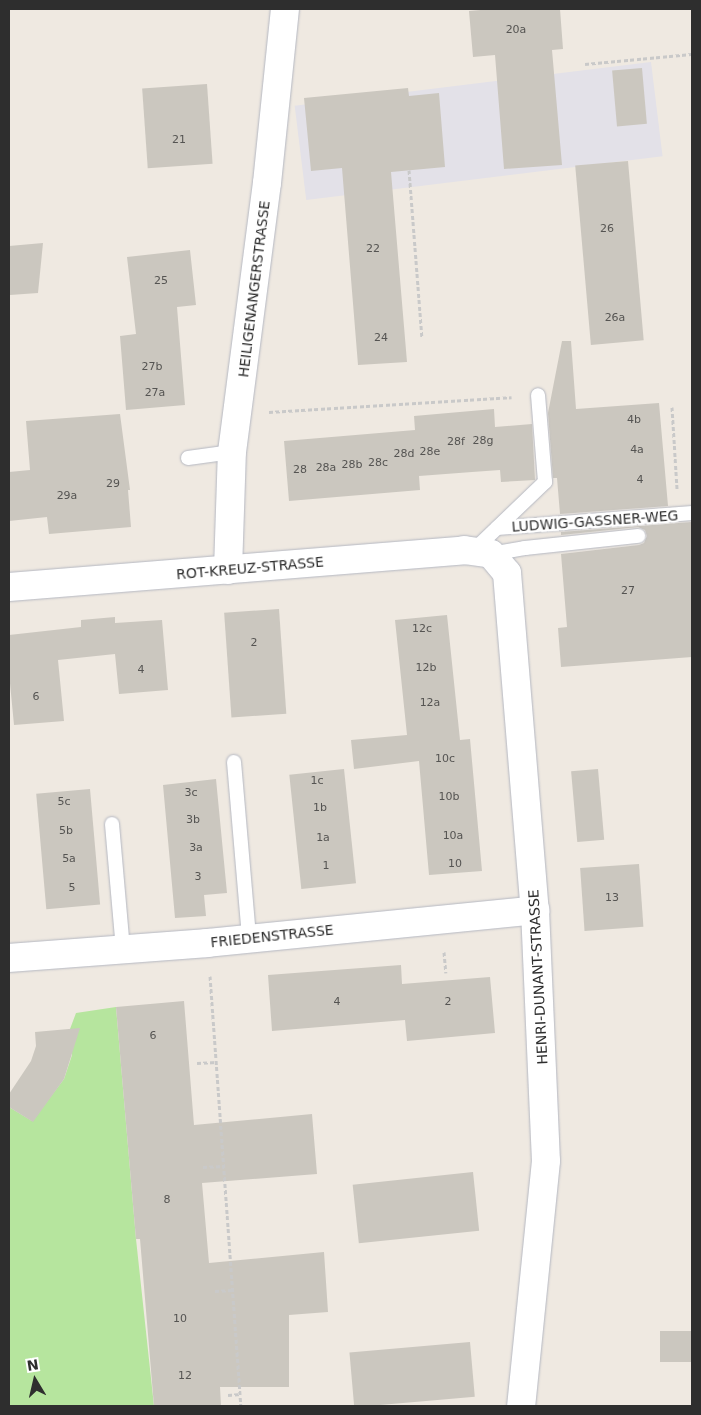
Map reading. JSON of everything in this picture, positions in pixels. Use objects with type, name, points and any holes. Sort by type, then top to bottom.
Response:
[{"type":"street","name":"HEILIGENANGERSTRASSE","points":[[228,570],[232,452],[239,414],[285,9]]},
{"type":"street","name":"ROT-KREUZ-STRASSE","points":[[9,587],[228,570],[487,544]]},
{"type":"street","name":"HENRI-DUNANT-STRASSE","points":[[487,544],[507,572],[535,910],[546,1161],[521,1406]]},
{"type":"street","name":"FRIEDENSTRASSE","points":[[9,958],[207,943],[535,910]]},
{"type":"lane","points":[[487,544],[545,482],[538,395]]},
{"type":"lane","points":[[188,458],[232,452]]},
{"type":"lane","name":"LUDWIG-GASSNER-WEG","points":[[487,544],[685,514]]},
{"type":"lane","points":[[487,544],[525,548],[638,536]]},
{"type":"lane","points":[[234,762],[249,938]]},
{"type":"lane","points":[[112,824],[123,949]]},
{"type":"path","points":[[585,64],[692,54]]},
{"type":"path","points":[[409,170],[422,338]]},
{"type":"path","points":[[239,414],[538,395]]},
{"type":"path","points":[[672,407],[685,514]]},
{"type":"path","points":[[207,943],[242,1406]]},
{"type":"path","points":[[197,1063],[217,1062]]},
{"type":"path","points":[[203,1167],[224,1166]]},
{"type":"path","points":[[215,1291],[233,1290]]},
{"type":"path","points":[[228,1395],[241,1394]]},
{"type":"shaded area","points":[[651,62],[663,156],[306,200],[295,106]]},
{"type":"green space","points":[[116,1007],[136,1239],[154,1406],[9,1406],[9,1107],[32,1121],[64,1079],[72,1055],[70,1029],[76,1013]]},
{"type":"building","points":[[560,9],[563,49],[552,50],[562,165],[504,169],[495,55],[473,57],[469,11]]},
{"type":"building","points":[[642,68],[647,124],[617,126],[612,71]]},
{"type":"building","points":[[207,84],[213,164],[148,168],[142,89]]},
{"type":"building","points":[[408,88],[409,96],[439,93],[445,167],[391,172],[407,362],[358,365],[342,168],[311,171],[304,98]]},
{"type":"building","points":[[628,161],[644,340],[591,345],[575,166]]},
{"type":"building","points":[[43,243],[38,293],[10,295],[9,246]]},
{"type":"building","points":[[190,250],[196,305],[177,307],[185,405],[126,410],[120,336],[136,334],[127,257]]},
{"type":"building","points":[[562,341],[571,341],[576,409],[659,403],[668,506],[560,514],[557,478],[553,478],[548,413]]},
{"type":"building","points":[[494,409],[495,427],[532,424],[535,480],[501,482],[500,470],[419,476],[420,490],[289,501],[284,441],[415,430],[414,416]]},
{"type":"building","points":[[120,414],[130,490],[128,490],[131,527],[49,534],[47,517],[9,521],[9,472],[30,470],[26,421]]},
{"type":"building","points":[[692,522],[692,657],[561,667],[558,628],[567,627],[561,554],[639,545],[644,543],[647,536],[645,530],[638,527],[561,535],[561,532]]},
{"type":"building","points":[[279,609],[286,714],[231,718],[224,613]]},
{"type":"building","points":[[447,615],[460,740],[470,739],[482,871],[429,875],[419,761],[354,769],[351,740],[407,735],[395,620]]},
{"type":"building","points":[[115,617],[115,623],[162,620],[168,690],[119,694],[115,654],[58,660],[64,721],[14,725],[9,673],[9,635],[81,627],[81,620]]},
{"type":"building","points":[[344,769],[356,883],[301,889],[289,775]]},
{"type":"building","points":[[598,769],[604,840],[577,842],[571,771]]},
{"type":"building","points":[[216,779],[227,893],[204,895],[206,916],[175,918],[163,785]]},
{"type":"building","points":[[90,789],[100,905],[46,909],[36,794]]},
{"type":"building","points":[[639,864],[643,927],[585,931],[580,868]]},
{"type":"building","points":[[401,965],[402,984],[490,977],[495,1033],[407,1041],[405,1020],[272,1031],[268,975]]},
{"type":"building","points":[[184,1001],[194,1125],[312,1114],[317,1174],[202,1183],[209,1263],[324,1252],[328,1312],[289,1315],[289,1387],[220,1387],[221,1406],[154,1406],[140,1239],[136,1239],[116,1007]]},
{"type":"building","points":[[80,1028],[64,1079],[33,1122],[9,1107],[9,1094],[31,1061],[36,1046],[35,1032]]},
{"type":"building","points":[[473,1172],[479,1231],[359,1243],[353,1185]]},
{"type":"building","points":[[660,1331],[692,1331],[692,1362],[660,1362]]},
{"type":"building","points":[[470,1342],[475,1397],[354,1406],[349,1353]]}]
